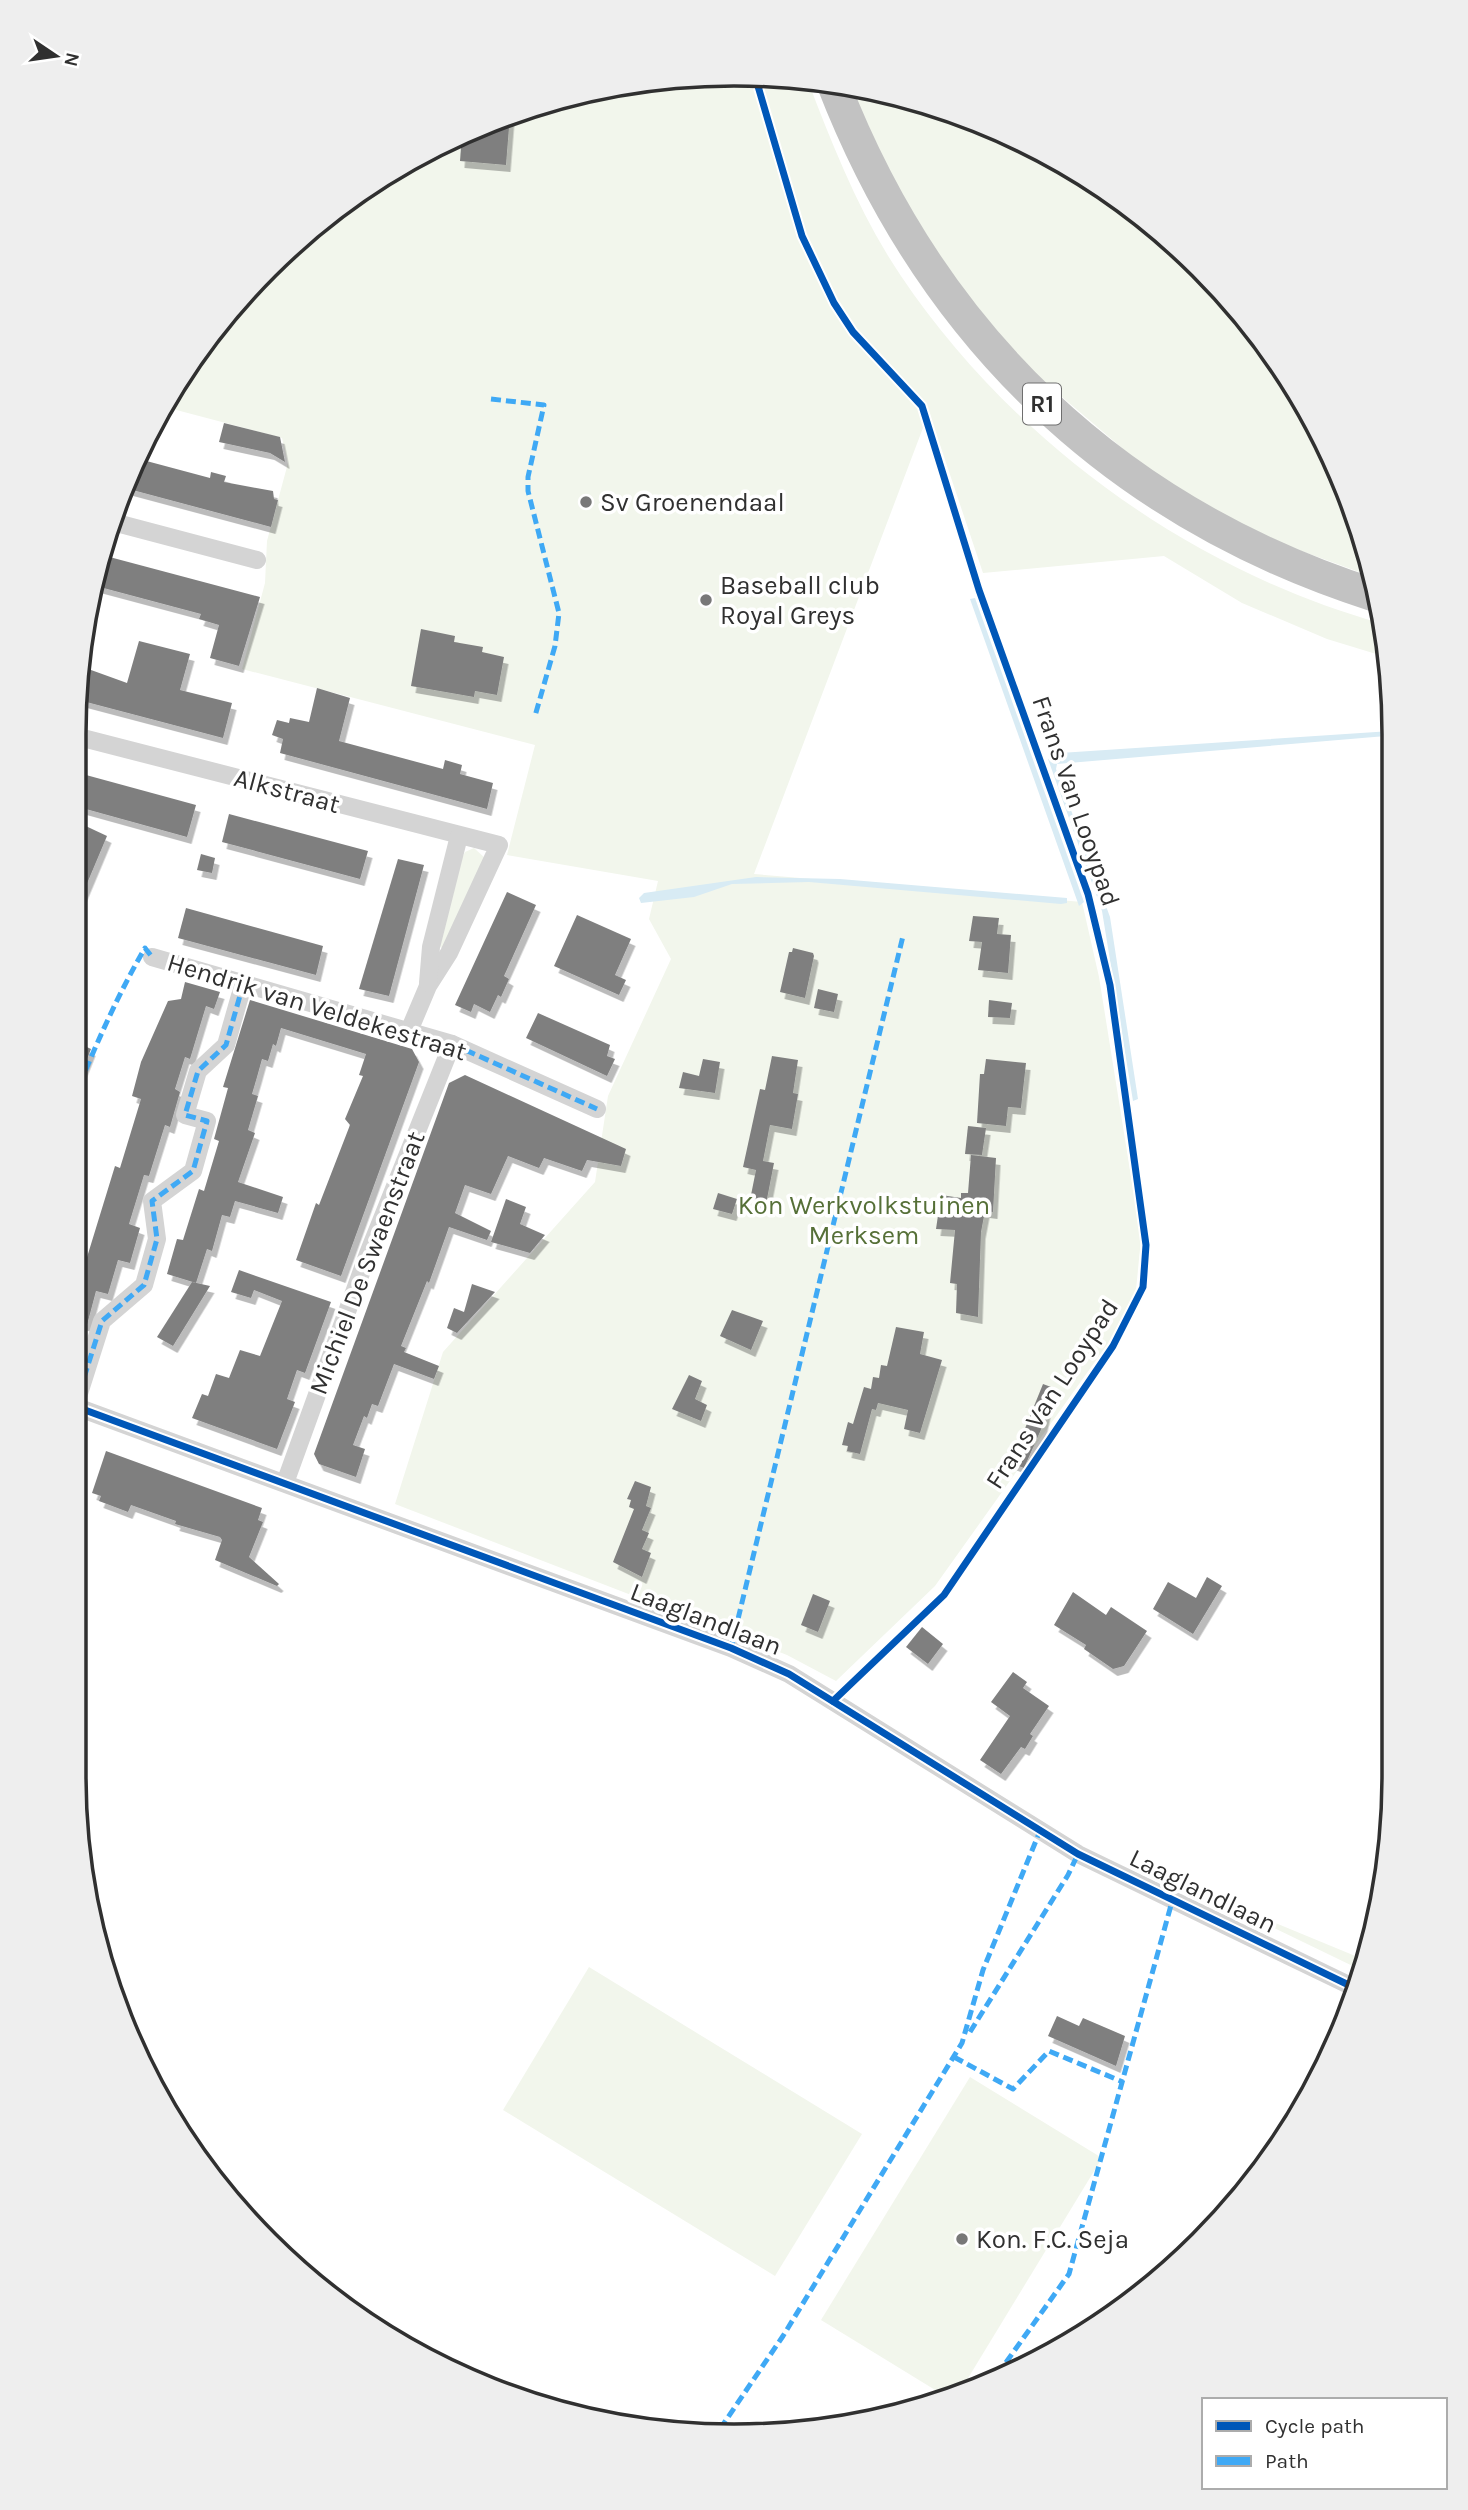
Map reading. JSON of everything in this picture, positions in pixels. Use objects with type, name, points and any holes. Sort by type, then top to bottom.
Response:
[{"type":"highway","name":"R1","points":[[838,94],[863,157],[908,238],[959,312],[1032,394],[1093,448],[1185,512],[1256,550],[1366,592]]},
{"type":"street","points":[[121,524],[257,559]]},
{"type":"street","name":"Alkstraat","points":[[86,739],[499,845],[449,953],[428,986]]},
{"type":"street","points":[[409,1031],[428,986],[431,947],[459,836]]},
{"type":"street","name":"Hendrik van Veldekestraat","points":[[152,957],[452,1044],[597,1109]]},
{"type":"street","points":[[86,1370],[102,1321],[144,1285],[157,1239],[152,1201],[193,1171],[207,1121],[185,1115],[198,1071],[226,1045],[243,985]]},
{"type":"street","name":"Michiel De Swaenstraat","points":[[285,1483],[369,1251],[452,1044]]},
{"type":"street","name":"Laaglandlaan","points":[[86,1410],[731,1648],[789,1674],[1078,1854],[1348,1985]]},
{"type":"green space","name":"Kon Werkvolkstuinen Merksem","points":[[692,87],[776,87],[812,90],[861,206],[901,276],[945,336],[996,392],[1051,444],[1110,491],[1174,533],[1240,569],[1309,600],[1372,620],[1378,654],[1327,639],[1242,603],[1164,556],[983,573],[929,412],[754,874],[1082,902],[1099,977],[1141,1239],[1136,1290],[1109,1342],[935,1586],[836,1681],[787,1655],[395,1504],[443,1352],[595,1182],[608,1096],[671,959],[649,919],[658,881],[507,855],[535,745],[242,669],[265,583],[267,541],[288,463],[282,438],[173,409],[220,339],[276,276],[339,220],[374,195],[447,153],[486,135],[566,108],[649,91]]},
{"type":"green space","points":[[854,97],[902,108],[982,135],[1058,173],[1129,220],[1192,276],[1221,307],[1273,374],[1315,447],[1333,486],[1362,573],[1266,538],[1176,494],[1014,356],[951,279],[899,191]]},
{"type":"green space","points":[[474,848],[486,859],[443,950],[440,946],[462,858],[465,852]]},
{"type":"green space","points":[[1198,1891],[1356,1956],[1353,1966]]},
{"type":"green space","points":[[589,1967],[862,2134],[775,2276],[503,2110]]},
{"type":"green space","name":"Kon. F.C. Seja","points":[[970,2077],[1102,2158],[966,2381],[937,2391],[821,2320]]},
{"type":"shaded area","points":[[975,598],[1084,902],[1079,906],[970,599]]},
{"type":"shaded area","points":[[1382,732],[1382,736],[1057,764],[1056,769],[1110,917],[1138,1099],[1133,1101],[1102,911],[1048,759],[1060,753]]},
{"type":"shaded area","points":[[756,877],[840,879],[1067,898],[1067,903],[809,882],[732,884],[694,897],[641,903],[639,898],[644,893]]},
{"type":"building","points":[[509,126],[506,165],[460,161],[461,147]]},
{"type":"building","points":[[224,423],[280,437],[285,462],[270,453],[219,442]]},
{"type":"building","points":[[147,461],[210,478],[211,472],[226,476],[224,482],[273,491],[274,499],[278,500],[271,527],[133,490]]},
{"type":"building","points":[[111,557],[260,597],[239,666],[210,658],[219,625],[199,619],[201,614],[103,588]]},
{"type":"building","points":[[421,629],[455,636],[454,642],[483,647],[482,652],[504,657],[497,695],[475,691],[474,697],[411,686]]},
{"type":"building","points":[[139,641],[190,654],[180,690],[232,703],[223,738],[87,702],[89,669],[127,683]]},
{"type":"building","points":[[317,688],[350,698],[339,741],[443,769],[445,760],[462,765],[460,774],[493,783],[487,809],[280,753],[283,739],[272,735],[277,720],[289,723],[290,718],[309,722]]},
{"type":"building","points":[[86,775],[196,805],[187,837],[86,809]]},
{"type":"building","points":[[229,814],[368,851],[360,879],[222,842]]},
{"type":"building","points":[[86,826],[107,836],[86,886]]},
{"type":"building","points":[[201,854],[215,858],[212,873],[197,870]]},
{"type":"building","points":[[398,859],[424,865],[389,996],[359,989]]},
{"type":"building","points":[[507,892],[536,905],[504,976],[509,979],[501,997],[498,995],[490,1012],[474,1004],[471,1012],[455,1005]]},
{"type":"building","points":[[186,908],[323,946],[316,975],[178,938]]},
{"type":"building","points":[[577,915],[631,939],[615,975],[626,980],[619,995],[554,966]]},
{"type":"building","points":[[973,916],[999,918],[997,934],[1011,935],[1008,973],[978,970],[982,942],[969,941]]},
{"type":"building","points":[[793,948],[813,953],[814,956],[805,998],[780,992],[789,952],[792,952]]},
{"type":"building","points":[[185,982],[220,992],[214,1009],[206,1006],[190,1059],[185,1057],[175,1089],[180,1092],[170,1127],[165,1125],[149,1176],[144,1175],[129,1224],[140,1228],[130,1263],[118,1260],[108,1294],[96,1291],[87,1325],[86,1260],[115,1166],[120,1168],[141,1099],[132,1096],[141,1062],[168,1001],[181,999]]},
{"type":"building","points":[[818,989],[838,994],[834,1012],[814,1008]]},
{"type":"building","points":[[250,1000],[412,1049],[419,1062],[341,1276],[296,1260],[316,1203],[319,1205],[350,1125],[345,1119],[363,1076],[359,1075],[366,1054],[281,1028],[268,1061],[262,1059],[252,1094],[258,1096],[248,1130],[255,1133],[238,1182],[283,1197],[278,1213],[235,1201],[230,1217],[222,1215],[212,1251],[207,1249],[196,1283],[167,1274],[177,1239],[183,1240],[199,1189],[204,1191],[219,1141],[214,1139],[228,1088],[223,1087]]},
{"type":"building","points":[[989,1000],[1012,1003],[1010,1018],[988,1017]]},
{"type":"building","points":[[538,1013],[610,1045],[607,1056],[615,1059],[607,1076],[526,1038]]},
{"type":"building","points":[[86,1047],[91,1049],[86,1062]]},
{"type":"building","points":[[772,1056],[798,1060],[793,1093],[798,1094],[792,1129],[770,1125],[763,1161],[774,1163],[766,1204],[750,1200],[756,1170],[743,1167],[760,1089],[765,1090]]},
{"type":"building","points":[[703,1059],[720,1062],[715,1093],[679,1088],[683,1072],[699,1076]]},
{"type":"building","points":[[986,1059],[1026,1063],[1021,1108],[1008,1107],[1006,1126],[977,1123],[980,1074],[984,1074]]},
{"type":"building","points":[[465,1075],[626,1149],[621,1166],[587,1160],[582,1171],[544,1158],[539,1168],[508,1156],[491,1194],[465,1185],[455,1213],[491,1231],[487,1240],[449,1227],[429,1283],[427,1281],[401,1346],[406,1348],[404,1352],[439,1366],[434,1379],[394,1364],[378,1406],[372,1404],[367,1418],[364,1416],[353,1445],[365,1449],[356,1477],[319,1464],[314,1454],[449,1083]]},
{"type":"building","points":[[968,1126],[986,1128],[982,1155],[965,1154]]},
{"type":"building","points":[[971,1155],[996,1158],[993,1212],[985,1211],[981,1232],[978,1317],[956,1313],[957,1284],[950,1283],[955,1230],[936,1229],[941,1195],[961,1198],[961,1193],[968,1193]]},
{"type":"building","points":[[718,1193],[737,1199],[732,1214],[713,1209]]},
{"type":"building","points":[[506,1199],[526,1207],[520,1224],[545,1235],[530,1253],[491,1242]]},
{"type":"building","points":[[239,1270],[331,1302],[305,1373],[297,1370],[287,1399],[295,1402],[277,1449],[192,1418],[202,1394],[208,1396],[216,1374],[229,1378],[240,1350],[260,1356],[282,1301],[254,1290],[251,1298],[231,1292]]},
{"type":"building","points":[[192,1282],[210,1286],[173,1346],[157,1337]]},
{"type":"building","points":[[472,1284],[495,1292],[457,1333],[447,1328],[454,1308],[464,1312]]},
{"type":"building","points":[[732,1310],[763,1321],[751,1350],[720,1336]]},
{"type":"building","points":[[896,1327],[924,1332],[920,1354],[942,1360],[920,1433],[904,1429],[908,1410],[878,1403],[876,1410],[872,1409],[860,1454],[847,1451],[848,1446],[842,1445],[848,1422],[853,1424],[864,1387],[871,1389],[873,1377],[879,1378],[881,1365],[887,1366]]},
{"type":"building","points":[[689,1375],[702,1381],[695,1399],[707,1405],[701,1421],[672,1409]]},
{"type":"building","points":[[1043,1384],[1051,1387],[1043,1425],[1024,1468],[1011,1463]]},
{"type":"building","points":[[106,1451],[262,1508],[258,1520],[263,1522],[249,1557],[279,1584],[277,1586],[215,1560],[222,1540],[220,1537],[175,1524],[176,1521],[131,1505],[128,1512],[99,1501],[101,1496],[92,1493]]},
{"type":"building","points":[[635,1481],[651,1487],[646,1506],[651,1508],[642,1530],[649,1533],[642,1549],[651,1553],[642,1577],[613,1562],[634,1509],[629,1507],[631,1500],[627,1499]]},
{"type":"building","points":[[1207,1577],[1222,1586],[1193,1634],[1153,1609],[1168,1582],[1196,1598]]},
{"type":"building","points":[[1073,1592],[1106,1615],[1111,1607],[1147,1631],[1124,1666],[1113,1669],[1084,1649],[1086,1645],[1054,1625]]},
{"type":"building","points":[[813,1594],[830,1601],[818,1632],[801,1625]]},
{"type":"building","points":[[922,1627],[943,1644],[928,1664],[906,1647]]},
{"type":"building","points":[[1013,1672],[1027,1682],[1023,1688],[1049,1706],[1030,1734],[1033,1736],[1025,1749],[1021,1747],[1001,1774],[980,1760],[1010,1716],[991,1702]]},
{"type":"building","points":[[1057,2016],[1079,2026],[1083,2018],[1125,2036],[1116,2066],[1048,2036]]},
{"type":"marked path","points":[[491,399],[544,405],[528,477],[528,491],[559,613],[555,646],[535,716]]},
{"type":"marked path","points":[[731,1648],[903,936]]},
{"type":"marked path","points":[[86,1070],[145,948],[152,957]]},
{"type":"marked path","points":[[86,1371],[102,1321],[144,1285],[157,1239],[152,1201],[193,1171],[207,1121],[185,1115],[198,1071],[226,1045],[243,985]]},
{"type":"marked path","points":[[452,1044],[597,1109]]},
{"type":"marked path","points":[[724,2424],[783,2336],[962,2043],[983,1970],[1040,1831]]},
{"type":"marked path","points":[[970,2032],[1068,1875],[1078,1854]]},
{"type":"marked path","points":[[1004,2365],[1069,2274],[1173,1898]]},
{"type":"marked path","points":[[954,2057],[1013,2089],[1049,2051],[1123,2082]]},
{"type":"cycle path","name":"Frans Van Looypad","points":[[758,87],[802,236],[834,303],[853,332],[922,406],[979,590],[1088,894],[1110,985],[1146,1245],[1143,1287],[1113,1346],[944,1595],[833,1701]]},
{"type":"cycle path","points":[[86,1410],[731,1648],[789,1674],[1078,1854],[1348,1985]]},
{"type":"place","name":"Sv Groenendaal","points":[[586,502]]},
{"type":"place","name":"Baseball club Royal Greys","points":[[706,600]]},
{"type":"place","name":"Kon. F.C. Seja","points":[[962,2239]]}]
